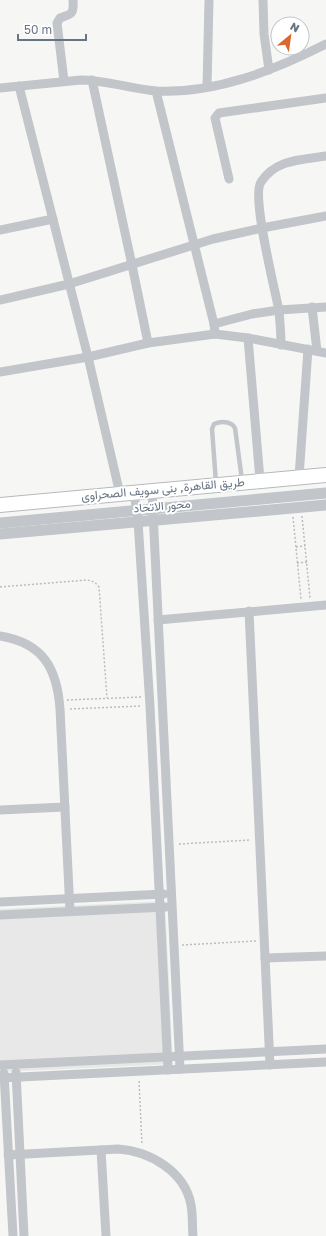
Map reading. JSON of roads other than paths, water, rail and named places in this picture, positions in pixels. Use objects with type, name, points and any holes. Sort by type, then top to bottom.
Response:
[{"type":"main road","name":"طريق القاهرة, بنى سويف الصحراوى","points":[[0,505],[326,475]]},
{"type":"street","points":[[64,81],[57,23],[60,18],[73,12],[73,0]]},
{"type":"street","points":[[207,87],[209,0]]},
{"type":"street","points":[[263,0],[264,34],[269,70]]},
{"type":"street","points":[[0,88],[64,81],[92,80],[156,91],[194,89],[207,87],[269,70],[326,44]]},
{"type":"street","points":[[92,80],[148,342]]},
{"type":"street","points":[[19,86],[88,357],[127,493],[137,516],[150,701],[168,1070]]},
{"type":"street","points":[[156,91],[214,324],[215,334]]},
{"type":"street","points":[[229,179],[215,118],[216,115],[219,113],[326,98]]},
{"type":"street","points":[[281,345],[279,310],[262,228],[258,189],[266,175],[277,166],[287,162],[326,156]]},
{"type":"street","points":[[0,300],[69,284],[194,244],[262,228],[326,216]]},
{"type":"street","points":[[0,230],[53,219]]},
{"type":"street","points":[[299,477],[317,351],[312,307]]},
{"type":"street","points":[[214,324],[252,314],[279,310],[326,307]]},
{"type":"street","points":[[0,372],[88,357],[148,342],[215,334],[248,338],[317,351]]},
{"type":"street","points":[[248,338],[260,480]]},
{"type":"street","points":[[152,491],[180,1069]]},
{"type":"street","name":"محور الاتحاد","points":[[152,515],[326,493]]},
{"type":"street","name":"محور الاتحاد","points":[[0,523],[297,508],[326,505]]},
{"type":"street","name":"محور الاتحاد","points":[[0,534],[137,516]]},
{"type":"street","points":[[158,620],[326,605]]},
{"type":"street","points":[[249,612],[270,1065]]},
{"type":"street","points":[[0,636],[25,643],[42,656],[54,674],[58,687],[70,911]]},
{"type":"street","points":[[0,810],[65,807]]},
{"type":"street","points":[[0,902],[171,894]]},
{"type":"street","points":[[0,915],[172,907]]},
{"type":"street","points":[[265,958],[326,956]]},
{"type":"street","points":[[13,1236],[2,1065],[326,1049]]},
{"type":"street","points":[[2,1077],[326,1062]]},
{"type":"street","points":[[15,1065],[24,1236]]},
{"type":"street","points":[[8,1154],[118,1149],[142,1153],[164,1165],[180,1182],[191,1205],[193,1236]]},
{"type":"street","points":[[101,1150],[106,1236]]},
{"type":"lane","points":[[216,484],[212,429],[214,424],[229,422],[235,428],[242,482]]}]
